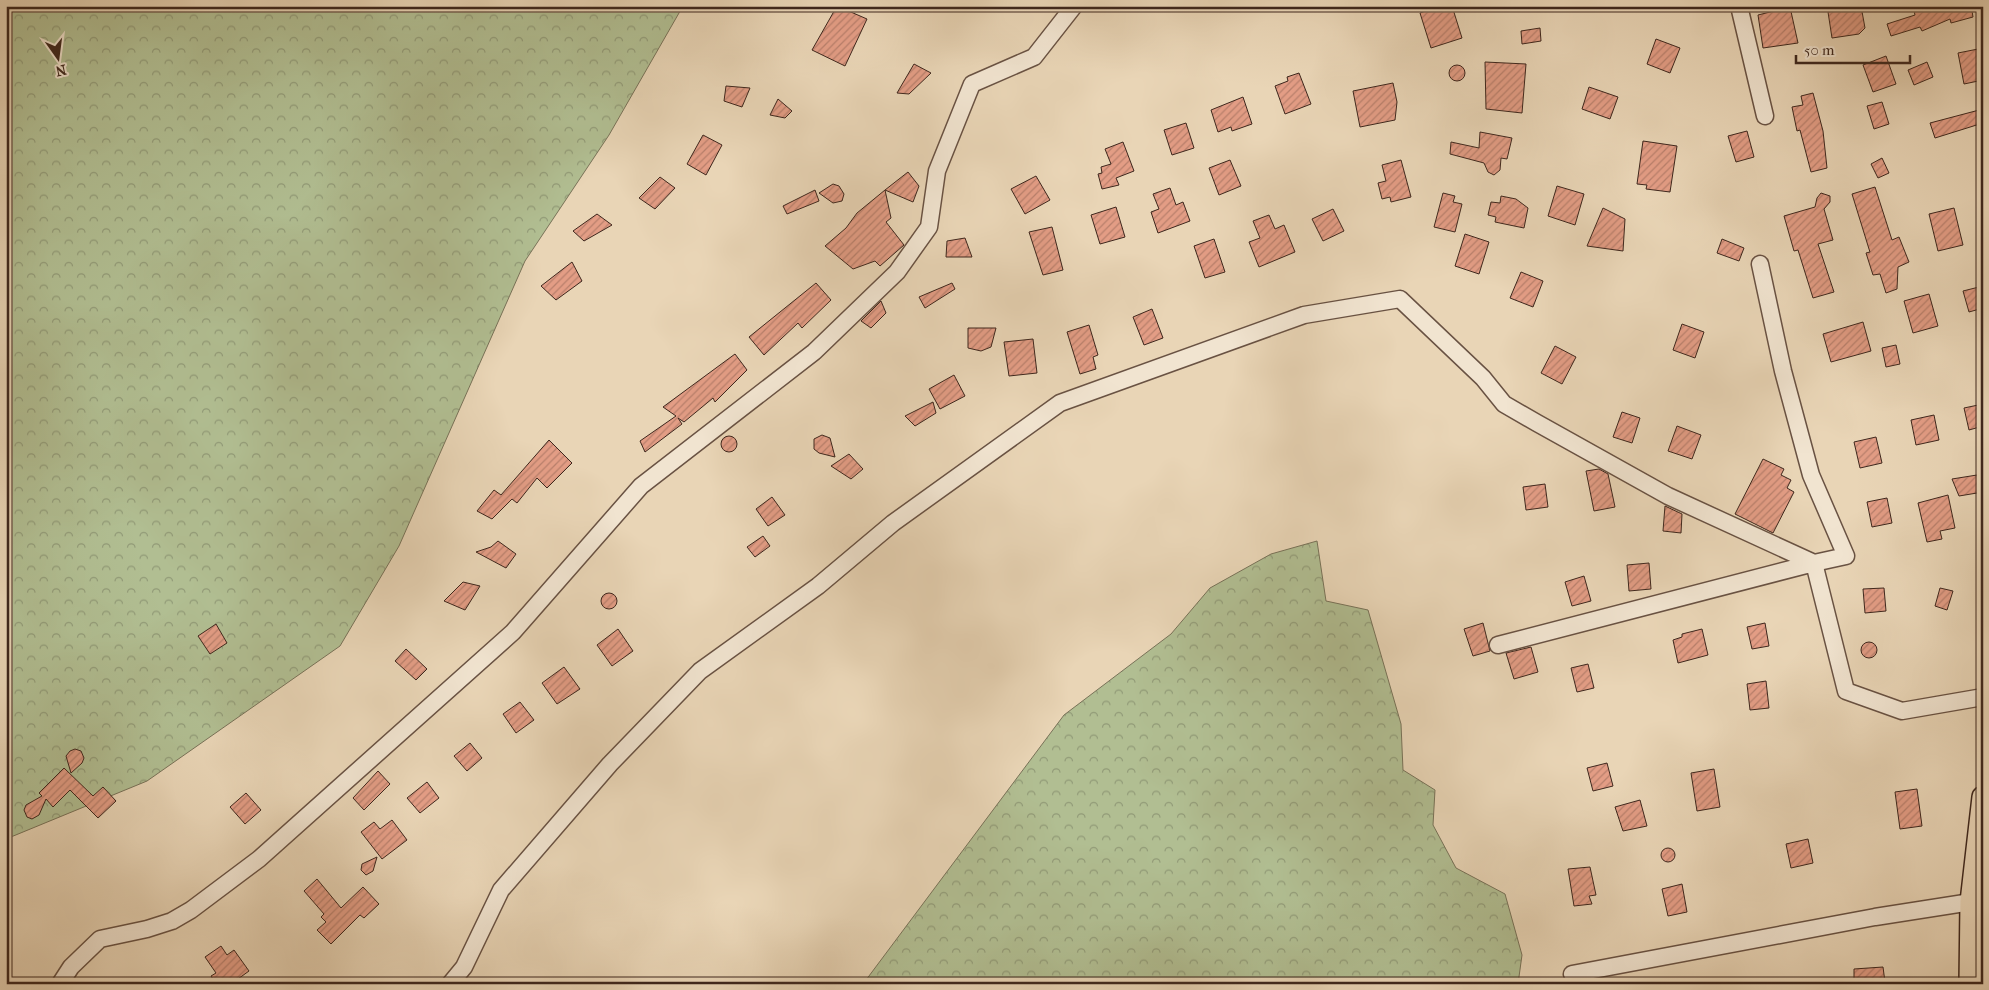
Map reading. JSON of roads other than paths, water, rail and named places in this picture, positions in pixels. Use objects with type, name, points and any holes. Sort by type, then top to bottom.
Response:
[{"type":"main road","points":[[1970,984],[1971,902],[1983,797]]},
{"type":"street","points":[[60,984],[72,967],[100,939],[147,929],[172,921],[191,910],[259,859],[513,632],[641,486],[814,352],[897,272],[929,227],[937,170],[972,84],[1034,57],[1074,6]]},
{"type":"street","points":[[1739,6],[1765,116]]},
{"type":"street","points":[[1498,645],[1846,556],[1811,475],[1782,371],[1760,264]]},
{"type":"street","points":[[450,984],[464,967],[501,890],[610,764],[700,671],[818,586],[893,524],[1060,403],[1304,316],[1400,298],[1483,378],[1504,404],[1668,496],[1814,563]]},
{"type":"street","points":[[1814,563],[1846,691],[1902,712],[1983,697]]},
{"type":"street","points":[[1572,974],[1875,917],[1971,902]]}]
